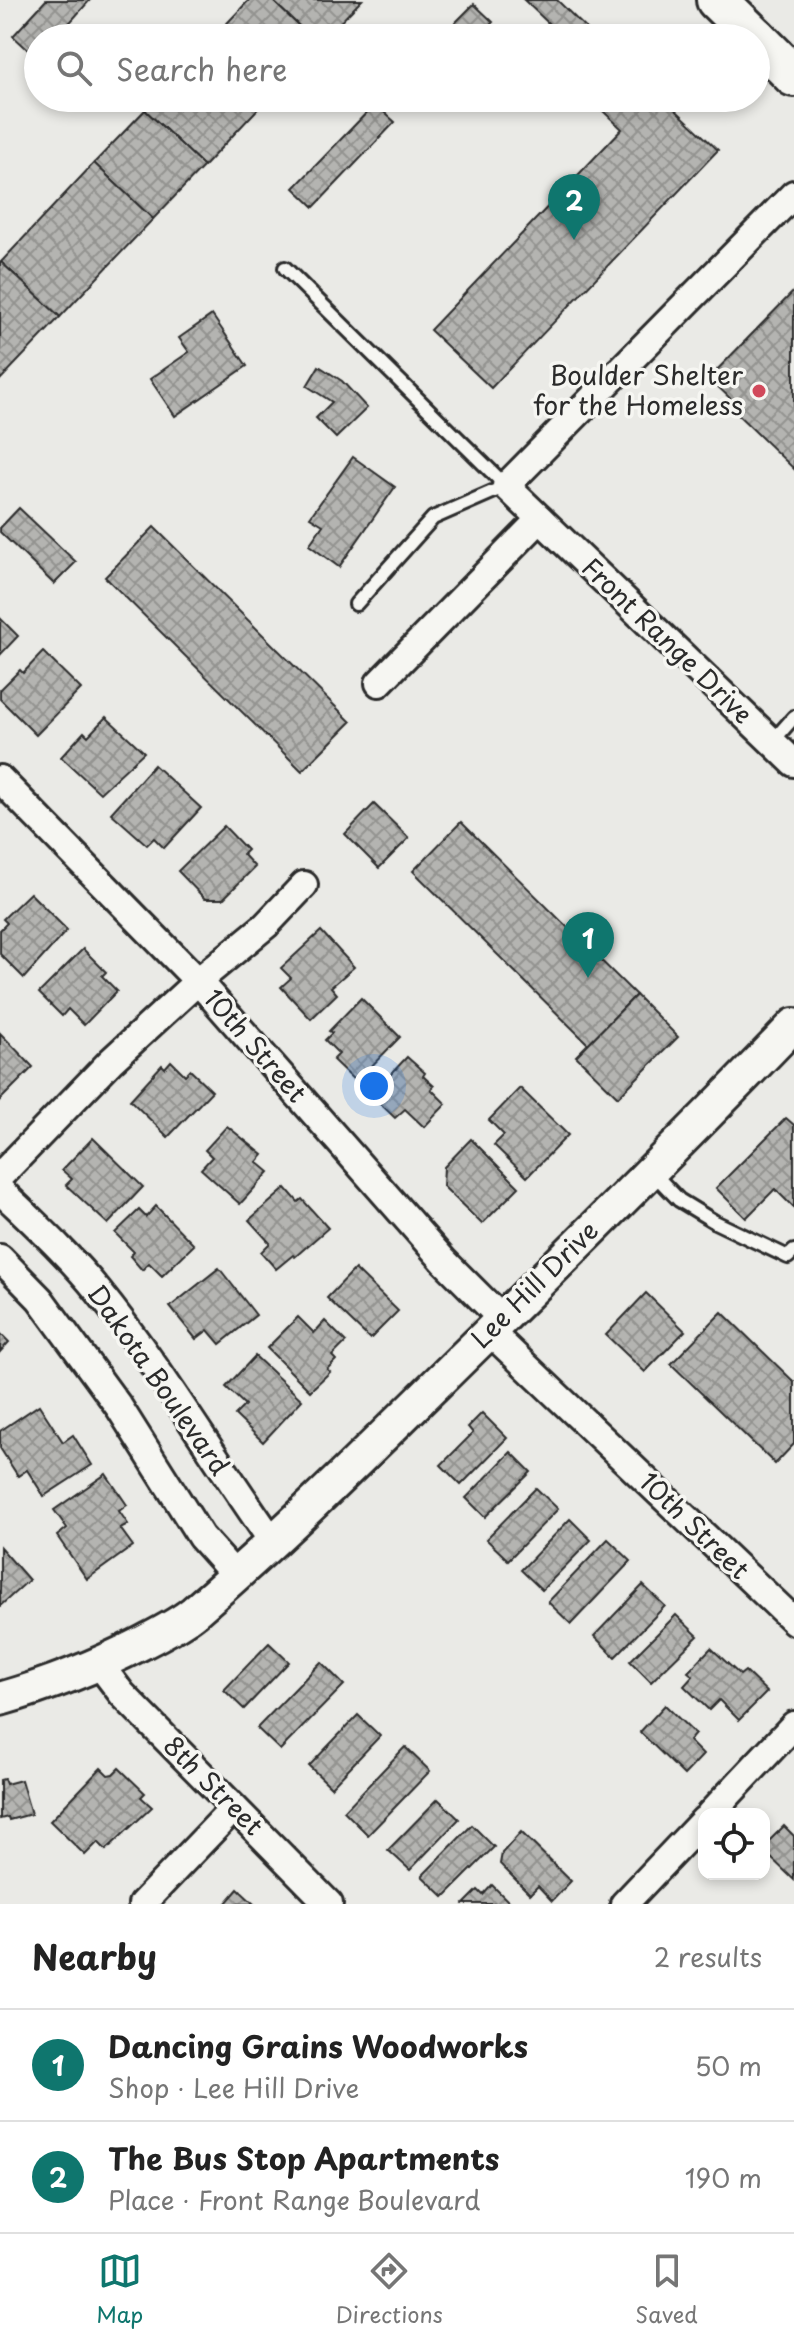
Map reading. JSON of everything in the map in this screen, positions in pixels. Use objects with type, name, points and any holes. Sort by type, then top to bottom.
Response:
[{"type":"main road","points":[[717,0],[742,24]]},
{"type":"main road","points":[[770,52],[794,76]]},
{"type":"street","points":[[506,486],[794,194]]},
{"type":"street","name":"Front Range Drive","points":[[506,486],[794,763]]},
{"type":"street","points":[[379,683],[540,519]]},
{"type":"street","name":"10th Street","points":[[0,779],[198,981],[444,1261],[495,1325],[794,1621]]},
{"type":"street","points":[[0,1176],[111,1061],[198,981],[266,925],[304,885]]},
{"type":"street","name":"Lee Hill Drive","points":[[100,1665],[182,1622],[273,1542],[651,1171],[794,1025]]},
{"type":"street","name":"Dakota Boulevard","points":[[0,1190],[97,1290],[153,1364],[273,1542]]},
{"type":"street","name":"Dakota Boulevard","points":[[0,1258],[40,1299],[119,1407],[201,1537],[236,1576]]},
{"type":"street","points":[[0,1699],[100,1665]]},
{"type":"street","name":"8th Street","points":[[100,1665],[122,1694],[329,1904]]},
{"type":"street","points":[[716,1808],[794,1725]]},
{"type":"street","points":[[142,1904],[234,1808]]},
{"type":"street","points":[[624,1904],[698,1826]]},
{"type":"lane","points":[[285,268],[506,486],[433,518],[356,604]]},
{"type":"lane","points":[[772,742],[794,717]]},
{"type":"lane","points":[[651,1171],[679,1200],[715,1222],[788,1257],[794,1251]]},
{"type":"building","points":[[46,0],[90,0],[69,24],[24,24]]},
{"type":"building","points":[[249,0],[272,0],[297,24],[226,24]]},
{"type":"building","points":[[272,0],[362,0],[339,24],[297,24]]},
{"type":"building","points":[[524,0],[557,0],[582,24],[549,24]]},
{"type":"building","points":[[474,4],[493,22],[491,24],[454,24]]},
{"type":"building","points":[[24,24],[24,46],[13,36]]},
{"type":"building","points":[[143,112],[147,112],[204,166],[153,219],[94,163]]},
{"type":"building","points":[[147,112],[255,112],[204,166]]},
{"type":"building","points":[[367,112],[384,112],[395,122],[314,207],[294,188]]},
{"type":"building","points":[[604,112],[678,112],[718,150],[491,388],[430,330],[622,129]]},
{"type":"building","points":[[94,163],[153,219],[60,317],[1,262]]},
{"type":"building","points":[[0,262],[60,317],[0,380]]},
{"type":"building","name":"Boulder Shelter for the Homeless","points":[[794,291],[794,469],[732,409],[737,405],[709,378]]},
{"type":"building","points":[[212,315],[247,366],[175,416],[150,379],[189,352],[179,338]]},
{"type":"building","points":[[319,366],[342,381],[367,408],[336,438],[316,418],[332,402],[307,386]]},
{"type":"building","points":[[353,457],[395,487],[339,567],[309,545],[323,525],[310,517]]},
{"type":"building","points":[[19,508],[76,562],[54,584],[0,532],[0,528]]},
{"type":"building","points":[[154,527],[351,722],[302,771],[105,577]]},
{"type":"building","points":[[0,618],[18,636],[0,655]]},
{"type":"building","points":[[43,652],[81,689],[36,735],[0,699],[0,690],[20,670],[23,673]]},
{"type":"building","points":[[106,717],[144,752],[100,793],[61,757],[84,732],[88,736]]},
{"type":"building","points":[[154,765],[201,808],[164,848],[154,838],[147,845],[111,813]]},
{"type":"building","points":[[374,804],[409,838],[379,868],[345,834]]},
{"type":"building","points":[[461,822],[636,995],[588,1044],[413,871]]},
{"type":"building","points":[[224,826],[247,850],[243,854],[255,867],[223,899],[205,899],[178,871]]},
{"type":"building","points":[[30,893],[67,930],[24,978],[0,954],[0,930],[7,923],[3,919]]},
{"type":"building","points":[[321,931],[354,967],[331,987],[337,994],[311,1019],[281,987],[291,978],[281,968]]},
{"type":"building","points":[[83,949],[106,972],[102,976],[117,991],[84,1025],[68,1009],[62,1016],[39,993]]},
{"type":"building","points":[[636,995],[678,1037],[618,1097],[576,1056]]},
{"type":"building","points":[[361,998],[400,1037],[356,1082],[333,1060],[339,1054],[325,1040],[332,1033],[329,1031]]},
{"type":"building","points":[[0,1033],[33,1067],[0,1100]]},
{"type":"building","points":[[407,1057],[425,1073],[423,1076],[434,1086],[431,1089],[446,1104],[424,1127],[405,1109],[395,1118],[371,1095]]},
{"type":"building","points":[[171,1061],[185,1075],[190,1070],[212,1091],[168,1137],[130,1100],[162,1065],[165,1068]]},
{"type":"building","points":[[520,1088],[568,1135],[527,1177],[494,1145],[504,1135],[489,1120]]},
{"type":"building","points":[[786,1118],[794,1125],[794,1208],[775,1189],[746,1218],[716,1188]]},
{"type":"building","points":[[227,1126],[263,1155],[257,1162],[269,1172],[240,1204],[201,1169],[212,1157],[205,1150]]},
{"type":"building","points":[[93,1138],[143,1187],[108,1224],[66,1185],[72,1179],[62,1170]]},
{"type":"building","points":[[471,1139],[519,1187],[482,1224],[443,1186],[444,1167]]},
{"type":"building","points":[[286,1188],[298,1202],[302,1199],[328,1228],[276,1269],[261,1252],[270,1243],[249,1220]]},
{"type":"building","points":[[156,1206],[194,1245],[162,1276],[149,1263],[142,1270],[130,1256],[134,1252],[115,1233],[139,1210],[146,1217]]},
{"type":"building","points":[[219,1268],[256,1315],[220,1344],[208,1330],[196,1339],[170,1307]]},
{"type":"building","points":[[355,1269],[398,1311],[370,1339],[327,1298]]},
{"type":"building","points":[[646,1293],[685,1331],[645,1372],[606,1335]]},
{"type":"building","points":[[722,1312],[794,1382],[794,1444],[775,1464],[671,1364]]},
{"type":"building","points":[[298,1317],[314,1333],[325,1321],[346,1342],[332,1356],[336,1360],[327,1369],[330,1372],[310,1391],[267,1348]]},
{"type":"building","points":[[0,1333],[9,1342],[0,1352]]},
{"type":"building","points":[[255,1356],[302,1400],[263,1442],[235,1415],[245,1405],[226,1387]]},
{"type":"building","points":[[39,1405],[63,1442],[73,1435],[92,1465],[44,1496],[27,1470],[18,1476],[0,1448],[0,1431]]},
{"type":"building","points":[[482,1413],[507,1438],[461,1485],[441,1465],[473,1433],[468,1427]]},
{"type":"building","points":[[511,1452],[531,1472],[485,1517],[466,1498]]},
{"type":"building","points":[[106,1474],[127,1505],[119,1511],[128,1524],[120,1528],[133,1546],[87,1579],[57,1536],[67,1528],[54,1510]]},
{"type":"building","points":[[536,1488],[558,1509],[508,1560],[486,1539]]},
{"type":"building","points":[[570,1519],[591,1540],[542,1590],[521,1570]]},
{"type":"building","points":[[608,1539],[631,1561],[571,1624],[548,1602]]},
{"type":"building","points":[[0,1547],[29,1580],[0,1606]]},
{"type":"building","points":[[643,1585],[665,1606],[615,1657],[594,1636]]},
{"type":"building","points":[[676,1615],[698,1636],[651,1682],[630,1661]]},
{"type":"building","points":[[269,1643],[289,1662],[244,1709],[224,1690]]},
{"type":"building","points":[[711,1648],[740,1675],[745,1671],[767,1692],[739,1720],[719,1700],[709,1710],[684,1686],[693,1676],[688,1672]]},
{"type":"building","points":[[321,1662],[344,1685],[280,1750],[257,1728]]},
{"type":"building","points":[[665,1705],[695,1734],[689,1741],[703,1755],[684,1775],[640,1732]]},
{"type":"building","points":[[358,1715],[380,1736],[331,1787],[309,1766]]},
{"type":"building","points":[[405,1747],[430,1771],[368,1835],[344,1811]]},
{"type":"building","points":[[101,1768],[108,1775],[119,1768],[145,1793],[141,1797],[152,1807],[106,1850],[98,1842],[85,1855],[50,1821]]},
{"type":"building","points":[[4,1779],[6,1784],[21,1780],[31,1814],[9,1820],[8,1817],[0,1819],[0,1780]]},
{"type":"building","points":[[438,1799],[459,1819],[410,1870],[388,1850]]},
{"type":"building","points":[[472,1825],[494,1847],[444,1897],[422,1876]]},
{"type":"building","points":[[784,1826],[794,1836],[794,1880],[770,1857],[770,1840]]},
{"type":"building","points":[[521,1832],[571,1881],[552,1901],[538,1886],[530,1894],[500,1864],[502,1853]]},
{"type":"building","points":[[492,1885],[511,1904],[464,1904],[478,1890],[483,1895]]},
{"type":"building","points":[[238,1889],[254,1904],[225,1904]]},
{"type":"place","name":"The Bus Stop Apartments","points":[[574,240]]},
{"type":"place","name":"Boulder Shelter for the Homeless","points":[[759,391]]},
{"type":"place","name":"Dancing Grains Woodworks","points":[[588,978]]}]
